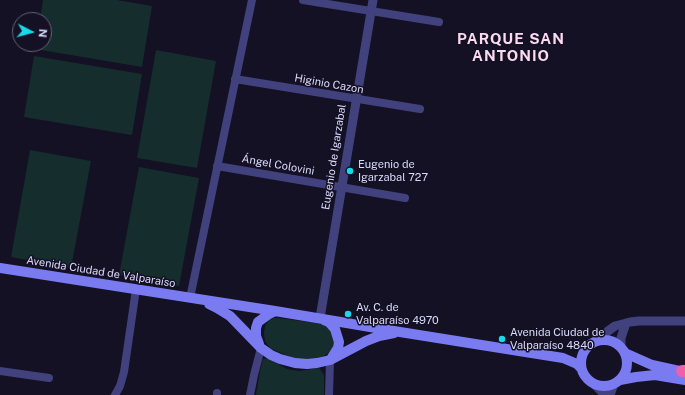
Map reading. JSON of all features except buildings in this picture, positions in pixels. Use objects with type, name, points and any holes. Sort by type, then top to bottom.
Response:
[{"type":"main road","name":"Avenida Ciudad de Valparaíso","points":[[0,268],[563,358],[577,364],[581,368]]},
{"type":"main road","name":"Avenida Ciudad de Valparaíso","points":[[194,298],[217,308],[230,316],[261,348],[280,359],[295,363],[307,364],[330,360],[366,341],[380,336],[400,332]]},
{"type":"main road","points":[[261,348],[256,336],[258,322],[276,311]]},
{"type":"main road","points":[[320,318],[329,322],[335,329],[338,337],[338,348],[330,360]]},
{"type":"main road","points":[[617,382],[624,374],[627,367],[627,360],[623,350],[616,342],[601,339],[594,341],[584,351],[581,368],[587,379],[600,386],[607,386],[636,377],[684,374]]},
{"type":"main road","points":[[623,350],[652,365],[684,374]]},
{"type":"main road","name":"Avenida Ciudad de Valparaíso","points":[[563,358],[584,351]]},
{"type":"street","points":[[194,298],[217,166],[252,0]]},
{"type":"street","points":[[303,0],[439,22]]},
{"type":"street","name":"Eugenio de Igarzabal","points":[[320,318],[373,0]]},
{"type":"street","name":"Higinio Cazon","points":[[235,79],[420,109]]},
{"type":"street","name":"Ángel Colovini","points":[[217,166],[405,198]]},
{"type":"street","points":[[115,395],[120,386],[124,372],[136,289]]},
{"type":"street","points":[[601,339],[615,326],[626,323],[639,321],[685,321]]},
{"type":"street","points":[[623,350],[621,338],[626,323]]},
{"type":"street","points":[[250,395],[261,348]]},
{"type":"street","points":[[329,395],[330,360]]},
{"type":"street","points":[[0,371],[49,378]]},
{"type":"street","points":[[610,395],[617,382]]},
{"type":"street","points":[[593,383],[605,395]]},
{"type":"green space","points":[[43,0],[117,0],[152,6],[142,67],[52,52],[52,12],[41,12]]},
{"type":"green space","points":[[156,50],[216,61],[197,168],[137,158]]},
{"type":"green space","points":[[34,56],[142,74],[132,135],[24,117]]},
{"type":"green space","points":[[30,150],[91,161],[71,268],[11,257]]},
{"type":"green space","points":[[139,167],[199,178],[179,286],[119,275]]},
{"type":"green space","points":[[273,318],[322,324],[327,326],[335,338],[334,345],[327,354],[319,358],[307,359],[298,359],[274,350],[270,348],[265,341],[264,333],[265,326],[269,320]]},
{"type":"green space","points":[[267,358],[287,369],[299,371],[319,368],[324,375],[324,395],[256,395],[263,359]]},
{"type":"place","name":"Eugenio de Igarzabal 727","points":[[350,171]]},
{"type":"place","name":"Av. C. de Valparaíso 4970","points":[[348,314]]},
{"type":"place","name":"Avenida Ciudad de Valparaíso 4840","points":[[502,339]]},
{"type":"district","name":"PARQUE SAN ANTONIO","points":[[511,48]]}]
